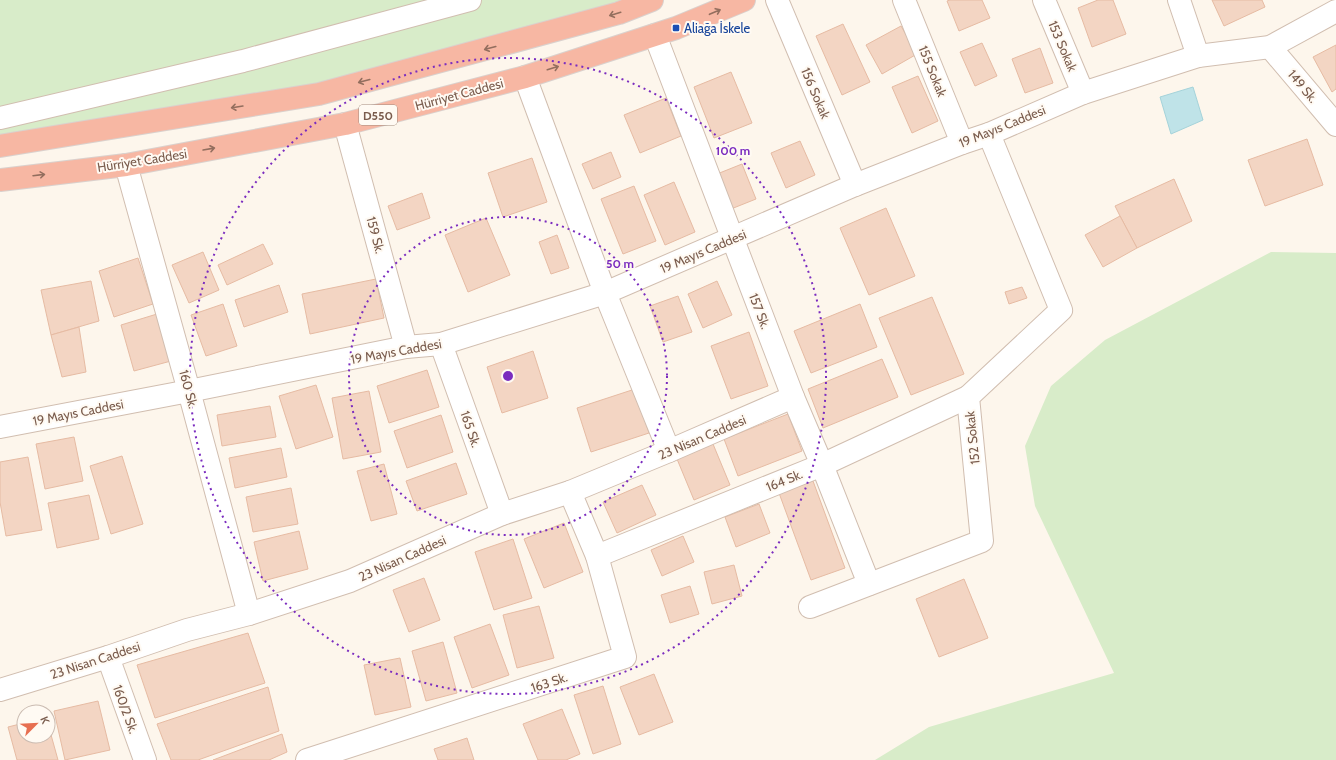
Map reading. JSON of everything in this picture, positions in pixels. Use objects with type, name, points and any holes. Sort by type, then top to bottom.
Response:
[{"type":"highway","points":[[0,146],[319,94],[619,13],[652,0]]},
{"type":"highway","name":"Hürriyet Caddesi","points":[[0,180],[126,164],[345,124],[525,77],[655,36],[744,0]]},
{"type":"street","points":[[0,118],[243,61],[470,0]]},
{"type":"street","name":"156 Sokak","points":[[777,0],[855,185]]},
{"type":"street","name":"155 Sokak","points":[[904,0],[962,143]]},
{"type":"street","name":"153 Sokak","points":[[1044,0],[1083,93]]},
{"type":"street","points":[[1179,0],[1198,56]]},
{"type":"street","name":"19 Mayıs Caddesi","points":[[0,427],[190,391],[406,347],[441,344],[605,293],[855,185],[989,134],[1083,93],[1198,56],[1270,47],[1336,11]]},
{"type":"street","name":"157 Sk.","points":[[655,36],[793,397],[822,465],[869,584]]},
{"type":"street","name":"149 Sk.","points":[[1270,47],[1336,125]]},
{"type":"street","points":[[525,77],[605,293],[669,451]]},
{"type":"street","name":"159 Sk.","points":[[345,124],[406,347]]},
{"type":"street","name":"152 Sokak","points":[[810,607],[982,541],[968,397],[1061,310],[989,134]]},
{"type":"street","name":"160 Sk.","points":[[126,164],[190,391],[249,614]]},
{"type":"street","name":"165 Sk.","points":[[441,344],[502,514]]},
{"type":"street","name":"23 Nisan Caddesi","points":[[0,690],[108,657],[187,630],[249,614],[350,581],[502,514],[570,492],[793,397]]},
{"type":"street","name":"164 Sk.","points":[[597,556],[822,465],[968,397]]},
{"type":"street","name":"163 Sk.","points":[[307,760],[625,657],[597,556],[570,492]]},
{"type":"street","name":"160/2 Sk.","points":[[108,657],[145,760]]},
{"type":"green space","points":[[0,0],[652,0],[319,94],[0,146]]},
{"type":"green space","points":[[1271,252],[1336,253],[1336,760],[875,760],[929,727],[1114,673],[1035,506],[1025,446],[1051,386],[1105,340]]},
{"type":"water","points":[[1193,87],[1203,120],[1171,134],[1160,97]]},
{"type":"building","points":[[982,0],[990,18],[959,31],[947,1]]},
{"type":"building","points":[[1098,0],[1113,0],[1126,34],[1092,47],[1078,8]]},
{"type":"building","points":[[1212,0],[1262,0],[1265,7],[1224,26]]},
{"type":"building","points":[[843,24],[870,82],[842,95],[816,36]]},
{"type":"building","points":[[901,26],[917,54],[882,74],[866,45]]},
{"type":"building","points":[[982,43],[997,76],[975,86],[960,52]]},
{"type":"building","points":[[1336,45],[1336,89],[1332,92],[1313,57]]},
{"type":"building","points":[[1040,48],[1053,83],[1025,93],[1012,59]]},
{"type":"building","points":[[731,72],[752,123],[714,138],[694,87]]},
{"type":"building","points":[[918,76],[938,121],[912,133],[892,87]]},
{"type":"building","points":[[666,98],[681,136],[640,153],[624,115]]},
{"type":"building","points":[[1307,139],[1323,185],[1265,206],[1248,160]]},
{"type":"building","points":[[800,141],[815,175],[786,188],[771,153]]},
{"type":"building","points":[[611,152],[621,177],[593,189],[582,164]]},
{"type":"building","points":[[532,158],[547,202],[503,217],[488,173]]},
{"type":"building","points":[[742,164],[756,199],[731,209],[717,174]]},
{"type":"building","points":[[1174,179],[1192,221],[1137,248],[1115,206]]},
{"type":"building","points":[[674,182],[695,232],[665,245],[644,195]]},
{"type":"building","points":[[634,186],[656,241],[623,254],[601,199]]},
{"type":"building","points":[[422,193],[430,218],[397,230],[388,206]]},
{"type":"building","points":[[886,208],[915,276],[869,295],[840,228]]},
{"type":"building","points":[[1120,216],[1137,248],[1103,267],[1085,235]]},
{"type":"building","points":[[486,218],[510,275],[468,292],[445,235]]},
{"type":"building","points":[[557,235],[569,268],[551,274],[539,242]]},
{"type":"building","points":[[263,244],[273,264],[227,285],[218,265]]},
{"type":"building","points":[[203,252],[219,290],[189,303],[172,265]]},
{"type":"building","points":[[138,258],[153,304],[114,317],[99,271]]},
{"type":"building","points":[[376,279],[384,318],[310,334],[302,294]]},
{"type":"building","points":[[91,281],[99,321],[51,335],[41,290]]},
{"type":"building","points":[[717,281],[732,315],[703,328],[688,294]]},
{"type":"building","points":[[279,285],[288,312],[244,327],[235,300]]},
{"type":"building","points":[[1022,287],[1027,298],[1009,304],[1005,292]]},
{"type":"building","points":[[678,296],[692,332],[663,342],[650,306]]},
{"type":"building","points":[[932,297],[964,374],[911,395],[879,318]]},
{"type":"building","points":[[223,304],[237,346],[206,356],[191,315]]},
{"type":"building","points":[[860,304],[877,347],[811,373],[794,331]]},
{"type":"building","points":[[157,314],[171,361],[134,371],[121,325]]},
{"type":"building","points":[[79,327],[86,372],[62,377],[51,335]]},
{"type":"building","points":[[749,332],[768,386],[731,399],[711,346]]},
{"type":"building","points":[[533,351],[548,398],[502,413],[487,367]]},
{"type":"building","points":[[882,359],[898,397],[823,428],[808,389]]},
{"type":"building","points":[[427,370],[439,407],[389,423],[377,386]]},
{"type":"building","points":[[316,385],[333,437],[296,449],[279,396]]},
{"type":"building","points":[[635,389],[649,433],[591,452],[577,408]]},
{"type":"building","points":[[369,391],[381,452],[343,459],[332,398]]},
{"type":"building","points":[[270,406],[276,437],[222,446],[217,415]]},
{"type":"building","points":[[788,414],[802,451],[738,476],[724,439]]},
{"type":"building","points":[[441,415],[453,452],[407,468],[394,431]]},
{"type":"building","points":[[74,437],[83,481],[45,489],[36,444]]},
{"type":"building","points":[[713,444],[730,485],[694,500],[677,459]]},
{"type":"building","points":[[281,448],[287,477],[235,488],[229,458]]},
{"type":"building","points":[[122,456],[143,524],[111,534],[90,466]]},
{"type":"building","points":[[28,457],[42,530],[6,536],[0,502],[0,462]]},
{"type":"building","points":[[456,463],[467,494],[417,511],[406,481]]},
{"type":"building","points":[[384,464],[397,514],[371,521],[357,471]]},
{"type":"building","points":[[813,481],[845,568],[811,580],[779,493]]},
{"type":"building","points":[[642,485],[656,515],[617,533],[603,502]]},
{"type":"building","points":[[291,488],[298,524],[253,532],[246,497]]},
{"type":"building","points":[[89,495],[99,539],[57,548],[48,503]]},
{"type":"building","points":[[759,504],[770,533],[736,547],[725,517]]},
{"type":"building","points":[[564,523],[583,572],[544,588],[524,539]]},
{"type":"building","points":[[299,531],[308,569],[263,581],[254,542]]},
{"type":"building","points":[[683,536],[694,562],[662,576],[651,550]]},
{"type":"building","points":[[513,539],[532,598],[494,610],[475,552]]},
{"type":"building","points":[[734,565],[742,596],[712,604],[704,572]]},
{"type":"building","points":[[424,578],[440,620],[409,632],[393,590]]},
{"type":"building","points":[[964,579],[988,638],[939,657],[916,599]]},
{"type":"building","points":[[690,586],[699,614],[670,623],[661,595]]},
{"type":"building","points":[[539,606],[554,658],[517,668],[503,615]]},
{"type":"building","points":[[490,624],[509,675],[472,688],[454,637]]},
{"type":"building","points":[[248,633],[265,683],[155,718],[137,665]]},
{"type":"building","points":[[443,642],[457,693],[426,701],[412,651]]},
{"type":"building","points":[[400,658],[411,707],[375,715],[364,665]]},
{"type":"building","points":[[654,674],[673,722],[639,735],[620,687]]},
{"type":"building","points":[[603,686],[621,744],[593,754],[574,695]]},
{"type":"building","points":[[268,687],[279,731],[198,760],[171,760],[157,724]]},
{"type":"building","points":[[98,701],[110,750],[65,760],[56,720],[56,711]]},
{"type":"building","points":[[562,709],[580,754],[566,760],[538,760],[523,724]]},
{"type":"building","points":[[16,725],[16,744],[54,744],[58,760],[17,760],[8,727]]},
{"type":"building","points":[[282,734],[287,752],[269,760],[213,760]]},
{"type":"building","points":[[467,738],[474,760],[438,760],[434,749]]},
{"type":"place","name":"Aliağa İskele","points":[[676,28]]}]
